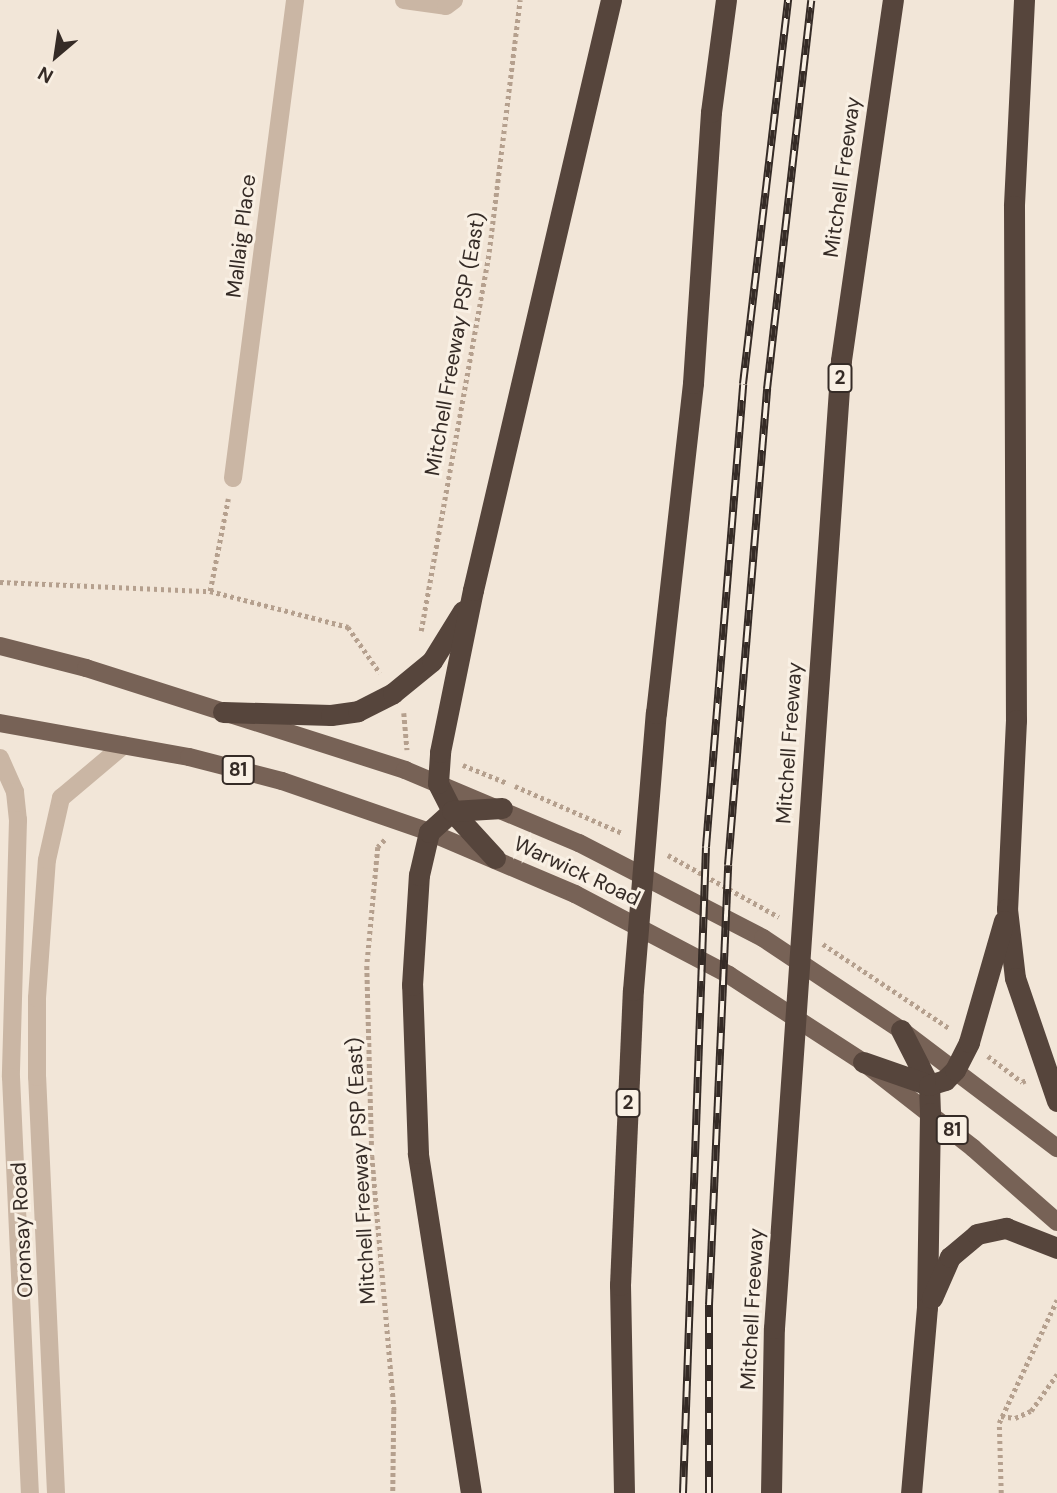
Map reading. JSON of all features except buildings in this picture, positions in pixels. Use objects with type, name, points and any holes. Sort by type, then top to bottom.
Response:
[{"type":"highway","points":[[495,858],[452,811],[438,783],[473,590],[611,0]]},
{"type":"highway","name":"2","points":[[624,1493],[620,1285],[634,990],[656,713],[693,383],[711,113],[726,0]]},
{"type":"highway","name":"Mitchell Freeway","points":[[771,1493],[774,1328],[842,360],[892,0]]},
{"type":"highway","points":[[1024,0],[1014,206],[1016,720],[1007,909],[1015,978],[1057,1101]]},
{"type":"highway","points":[[223,712],[331,715],[358,710],[383,699],[432,661],[473,590]]},
{"type":"highway","points":[[471,1493],[418,1153],[412,985],[419,875],[429,832],[452,811],[502,808]]},
{"type":"highway","points":[[863,1062],[929,1085],[945,1080],[955,1070],[970,1042],[1007,909]]},
{"type":"highway","points":[[901,1030],[929,1085],[930,1112],[928,1307],[911,1493]]},
{"type":"highway","points":[[928,1307],[950,1257],[977,1234],[1006,1228],[1057,1248]]},
{"type":"main road","name":"Warwick Road","points":[[0,646],[223,712],[438,783],[579,843],[686,895],[846,992],[901,1030],[1057,1148]]},
{"type":"main road","name":"Warwick Road","points":[[0,723],[124,745],[282,781],[429,832],[575,894],[729,975],[841,1046],[930,1112],[1057,1222]]},
{"type":"street","name":"Mallaig Place","points":[[233,478],[295,0]]},
{"type":"street","points":[[404,0],[446,6],[454,0]]},
{"type":"street","name":"Oronsay Road","points":[[56,1493],[37,1077],[37,998],[51,831],[61,798],[124,745]]},
{"type":"street","name":"Oronsay Road","points":[[0,758],[15,792],[18,820],[6,1077],[30,1493]]},
{"type":"street","points":[[6,1077],[37,1077]]},
{"type":"path","name":"Mitchell Freeway PSP (East)","points":[[419,640],[489,252],[520,0]]},
{"type":"path","points":[[210,591],[233,478]]},
{"type":"path","points":[[0,582],[210,591],[348,627],[383,676],[392,667]]},
{"type":"path","points":[[460,764],[582,814],[627,836]]},
{"type":"path","name":"Mitchell Freeway PSP (East)","points":[[378,847],[367,966],[372,1156],[394,1410],[393,1493]]},
{"type":"path","points":[[661,852],[791,924]]},
{"type":"path","points":[[814,939],[849,960]]},
{"type":"path","points":[[1001,1493],[997,1437],[1002,1416],[1057,1300]]},
{"type":"path","points":[[1002,1416],[1015,1418],[1031,1411],[1057,1374]]},
{"type":"railway","points":[[683,1493],[706,847],[743,384],[788,0]]},
{"type":"railway","points":[[709,1493],[709,1305],[728,865],[767,389],[811,0]]}]
